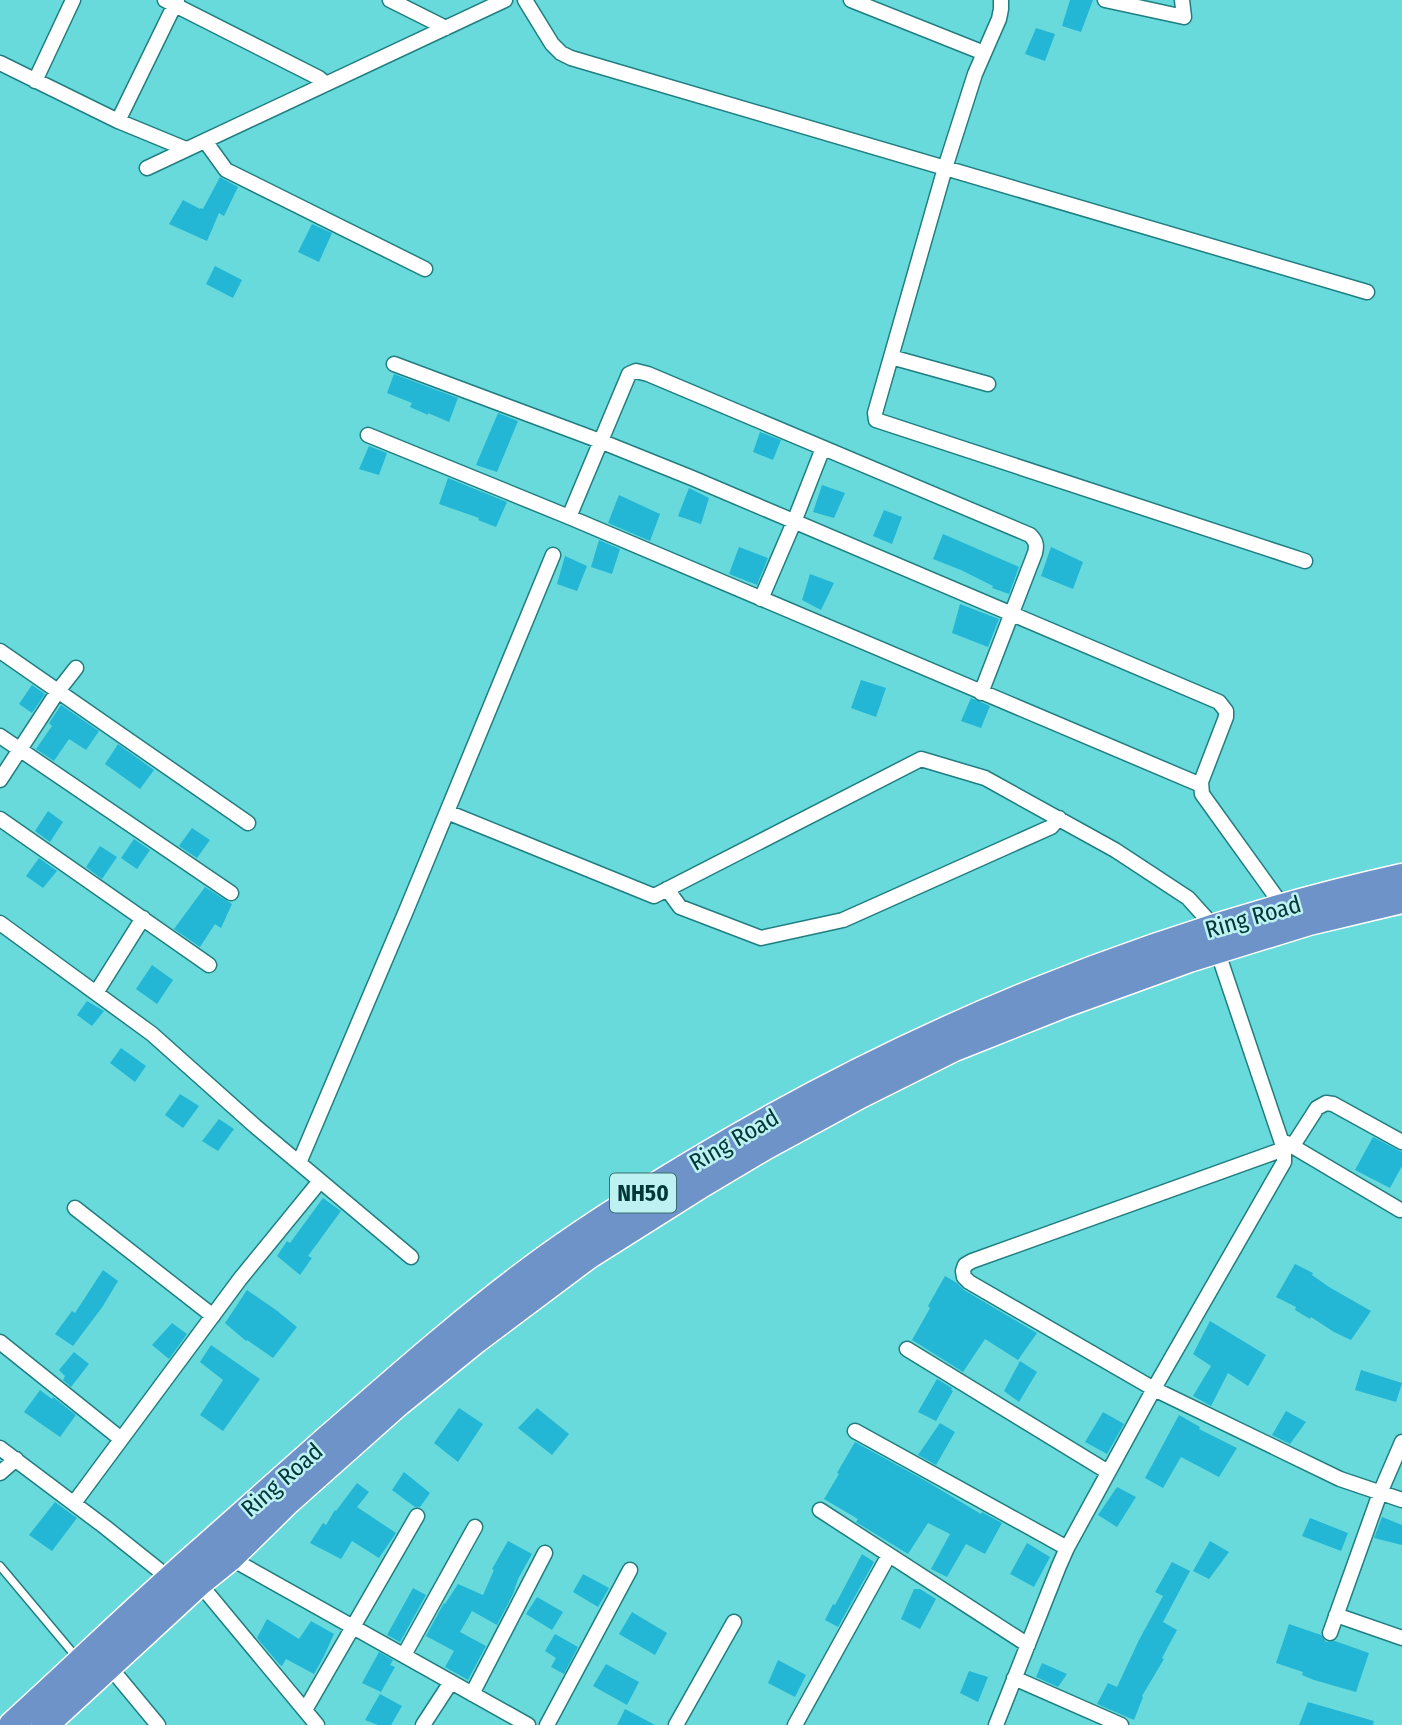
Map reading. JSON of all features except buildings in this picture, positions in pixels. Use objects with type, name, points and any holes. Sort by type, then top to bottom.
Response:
[{"type":"highway","name":"Ring Road","points":[[45,1725],[396,1405],[476,1340],[588,1256],[702,1184],[860,1094],[952,1049],[1189,959],[1216,939],[1284,908],[1402,877]]},
{"type":"highway","name":"Ring Road","points":[[12,1725],[170,1579],[439,1341],[532,1268],[623,1206],[742,1134],[831,1085],[914,1044],[1093,969],[1216,939],[1309,922],[1402,900]]},
{"type":"street","points":[[35,81],[73,0]]},
{"type":"street","points":[[390,0],[446,28]]},
{"type":"street","points":[[146,168],[505,0]]},
{"type":"street","points":[[525,0],[552,44],[571,58],[1367,292]]},
{"type":"street","points":[[851,0],[984,53]]},
{"type":"street","points":[[1002,0],[999,19],[975,74],[945,168],[875,413],[876,420],[1305,561]]},
{"type":"street","points":[[1105,0],[1184,17],[1182,0]]},
{"type":"street","points":[[118,121],[172,2],[326,84]]},
{"type":"street","points":[[0,63],[118,121],[186,149]]},
{"type":"street","points":[[205,141],[226,170],[425,269]]},
{"type":"street","points":[[891,357],[988,384]]},
{"type":"street","points":[[394,364],[600,441],[1219,702],[1224,706],[1226,717],[1201,785],[1204,799],[1284,908]]},
{"type":"street","points":[[569,517],[629,374],[636,371],[1030,535],[1037,546],[1035,553],[981,693]]},
{"type":"street","points":[[368,435],[569,517],[1201,785]]},
{"type":"street","points":[[761,599],[823,448]]},
{"type":"street","points":[[299,1163],[553,555]]},
{"type":"street","points":[[0,651],[248,823]]},
{"type":"street","points":[[0,780],[76,668]]},
{"type":"street","points":[[0,736],[231,893]]},
{"type":"street","points":[[447,812],[653,896],[921,759],[985,778],[1115,849],[1188,898],[1216,939],[1286,1145],[1284,1162],[1067,1548],[996,1725]]},
{"type":"street","points":[[667,889],[680,907],[761,938],[843,920],[1052,827],[1059,818]]},
{"type":"street","points":[[0,819],[209,965]]},
{"type":"street","points":[[96,993],[143,918]]},
{"type":"street","points":[[0,923],[152,1034],[411,1257]]},
{"type":"street","points":[[1402,1142],[1333,1104],[1325,1103],[1317,1108],[1286,1145],[972,1261],[965,1265],[963,1271],[969,1282],[1154,1389],[1340,1479],[1402,1500]]},
{"type":"street","points":[[1286,1145],[1400,1210]]},
{"type":"street","points":[[74,1503],[240,1279],[320,1181]]},
{"type":"street","points":[[75,1208],[213,1316]]},
{"type":"street","points":[[0,1342],[121,1439]]},
{"type":"street","points":[[907,1349],[1108,1472]]},
{"type":"street","points":[[855,1431],[1067,1548]]},
{"type":"street","points":[[1330,1633],[1380,1493],[1402,1442]]},
{"type":"street","points":[[0,1448],[170,1579]]},
{"type":"street","points":[[0,1472],[16,1460]]},
{"type":"street","points":[[820,1510],[1028,1645]]},
{"type":"street","points":[[305,1710],[417,1516]]},
{"type":"street","points":[[404,1656],[475,1527]]},
{"type":"street","points":[[472,1694],[545,1553]]},
{"type":"street","points":[[795,1725],[889,1555]]},
{"type":"street","points":[[230,1558],[528,1725]]},
{"type":"street","points":[[547,1725],[630,1570]]},
{"type":"street","points":[[199,1583],[317,1725]]},
{"type":"street","points":[[1336,1615],[1402,1639]]},
{"type":"street","points":[[676,1725],[734,1622]]},
{"type":"street","points":[[109,1666],[158,1725]]},
{"type":"street","points":[[1014,1678],[1121,1725]]},
{"type":"street","points":[[423,1725],[452,1682]]},
{"type":"lane","points":[[0,1566],[80,1662]]}]
